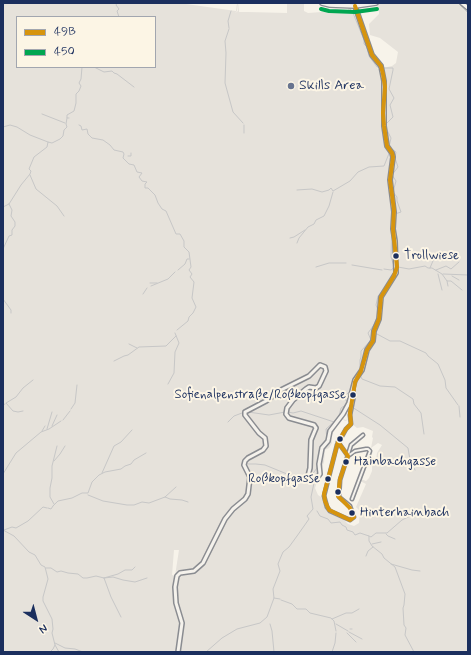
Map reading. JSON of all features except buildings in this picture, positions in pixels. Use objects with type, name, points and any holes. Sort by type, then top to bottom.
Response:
[{"type":"main road","points":[[322,3],[348,6],[376,3]]},
{"type":"street","points":[[462,3],[468,8]]},
{"type":"street","points":[[178,652],[182,623],[176,605],[177,576],[180,573],[194,571],[203,563],[227,516],[248,494],[250,475],[244,465],[245,461],[264,450],[266,446],[265,438],[245,416],[245,412],[266,401],[280,390],[310,376],[318,367],[323,365],[326,370],[320,384],[317,387],[306,389],[293,400],[287,408],[286,414],[290,419],[314,425],[316,428],[310,441],[310,468],[308,476],[312,480],[318,478],[322,448],[328,441],[330,431],[347,407],[356,379],[362,370],[367,350],[373,341],[379,319],[381,297],[396,273],[393,229],[394,214],[390,180],[393,157],[387,145],[384,126],[385,84],[381,68],[372,55],[355,6]]},
{"type":"street","points":[[353,389],[354,395],[350,415],[351,424],[338,442],[324,497],[327,506],[332,512],[350,520],[353,519],[353,516],[349,506],[338,496],[340,479],[352,443],[363,435]]},
{"type":"street","points":[[338,442],[348,456]]},
{"type":"street","points":[[348,456],[355,451],[366,449],[370,451],[352,499]]},
{"type":"shaded area","points":[[3,3],[179,3],[236,11],[238,3],[237,11],[235,13],[238,11],[239,3],[239,12],[287,13],[287,3],[304,3],[304,11],[308,13],[348,10],[348,7],[350,7],[371,57],[378,69],[392,66],[396,63],[398,52],[380,38],[370,35],[369,24],[379,14],[375,4],[460,3],[468,14],[468,652],[3,652]],"holes":[[[352,396],[350,419],[345,420],[342,417],[349,408],[348,405]],[[342,418],[345,421],[351,419],[352,424],[357,428],[363,427],[373,431],[371,448],[378,443],[382,445],[377,453],[375,465],[372,466],[372,471],[369,478],[366,481],[361,479],[360,481],[366,484],[356,507],[360,511],[359,523],[354,526],[348,524],[340,516],[328,510],[315,488],[324,462],[325,450],[329,448],[332,443],[331,436]],[[174,550],[179,550],[175,576],[172,575]]]},
{"type":"waterway","points":[[3,7],[4,3]]},
{"type":"waterway","points":[[117,3],[116,5],[119,9],[117,11],[119,16]]},
{"type":"waterway","points":[[459,3],[468,13]]},
{"type":"waterway","points":[[349,7],[364,40],[364,44],[367,47],[369,56],[377,67],[380,68]]},
{"type":"waterway","points":[[229,28],[228,21],[231,11]]},
{"type":"waterway","points":[[229,29],[225,41],[225,83],[233,112],[243,123]]},
{"type":"waterway","points":[[69,118],[67,118],[67,115],[74,111],[76,94],[81,86],[79,83],[82,68]]},
{"type":"waterway","points":[[96,68],[104,72],[112,71],[134,87]]},
{"type":"waterway","points":[[383,68],[393,68],[389,89],[394,98],[390,105],[393,117],[385,125]]},
{"type":"waterway","points":[[42,114],[65,123]]},
{"type":"waterway","points":[[3,207],[9,204],[30,174],[31,171],[29,169],[34,157],[47,147],[48,142],[52,143],[63,136],[64,130],[67,127],[67,118]]},
{"type":"waterway","points":[[3,127],[10,125],[17,127],[30,135],[48,142]]},
{"type":"waterway","points":[[79,125],[81,126],[82,130],[87,129],[88,134],[92,138],[103,140],[114,150],[123,152],[123,158],[129,164],[134,165],[137,172],[142,173],[139,177],[142,181],[147,182],[145,184],[145,188],[148,188],[155,195],[162,209],[166,211],[176,234],[180,234],[184,241],[184,247],[189,252],[191,267],[189,270],[192,274],[190,277],[194,282],[192,298],[196,307],[188,321],[177,330]]},
{"type":"waterway","points":[[244,125],[244,133]]},
{"type":"waterway","points":[[386,128],[391,138],[389,147],[396,152],[395,158],[398,167],[392,175],[396,181],[393,192],[397,197],[401,212],[395,214]]},
{"type":"waterway","points":[[297,190],[312,189],[322,192],[331,188],[333,191],[350,181],[358,172],[369,167],[384,166],[390,151]]},
{"type":"waterway","points":[[128,156],[131,156],[131,153]]},
{"type":"waterway","points":[[30,175],[36,189],[57,206],[64,216]]},
{"type":"waterway","points":[[297,243],[308,227],[314,224],[316,220],[324,216],[333,192]]},
{"type":"waterway","points":[[3,249],[9,236],[12,235],[12,230],[15,226],[15,222],[11,216],[12,210],[9,204]]},
{"type":"waterway","points":[[392,218],[391,257],[394,266]]},
{"type":"waterway","points":[[290,238],[305,230]]},
{"type":"waterway","points":[[430,268],[435,256],[440,252]]},
{"type":"waterway","points":[[178,270],[185,264],[187,259],[189,259]]},
{"type":"waterway","points":[[436,270],[446,266],[451,269],[459,262]]},
{"type":"waterway","points":[[316,267],[329,263],[346,263]]},
{"type":"waterway","points":[[352,265],[382,270]]},
{"type":"waterway","points":[[398,267],[409,269],[425,266],[432,268],[442,274],[447,281],[451,281],[462,290]]},
{"type":"waterway","points":[[384,269],[391,270],[395,267]]},
{"type":"waterway","points":[[392,277],[395,271]]},
{"type":"waterway","points":[[151,286],[168,279],[175,272]]},
{"type":"waterway","points":[[438,274],[442,290]]},
{"type":"waterway","points":[[443,274],[468,275]]},
{"type":"waterway","points":[[452,276],[459,280]]},
{"type":"waterway","points":[[447,281],[448,286]]},
{"type":"waterway","points":[[150,283],[157,283]]},
{"type":"waterway","points":[[143,294],[147,288]]},
{"type":"waterway","points":[[377,320],[378,310],[376,305],[378,296],[385,288]]},
{"type":"waterway","points":[[3,299],[11,310],[11,313]]},
{"type":"waterway","points":[[360,370],[361,351],[371,340],[368,333],[376,322]]},
{"type":"waterway","points":[[168,384],[174,373],[175,352],[179,343],[175,333]]},
{"type":"waterway","points":[[375,334],[390,341],[400,341],[426,353],[438,364],[445,380],[446,388],[458,405]]},
{"type":"waterway","points":[[114,361],[128,355],[139,347],[166,346],[176,336]]},
{"type":"waterway","points":[[129,344],[137,348]]},
{"type":"waterway","points":[[354,380],[357,374]]},
{"type":"waterway","points":[[360,375],[362,379],[380,386],[395,387],[413,399],[414,404],[421,413],[424,434]]},
{"type":"waterway","points":[[23,411],[13,411],[6,403],[16,397],[23,388],[33,380]]},
{"type":"waterway","points":[[71,409],[75,403],[77,385]]},
{"type":"waterway","points":[[339,416],[341,408],[346,405],[347,402],[344,397],[352,389]]},
{"type":"waterway","points":[[459,406],[460,417]]},
{"type":"waterway","points":[[352,407],[380,425],[408,448],[410,460],[415,470]]},
{"type":"waterway","points":[[63,420],[70,411]]},
{"type":"waterway","points":[[288,412],[293,413],[301,411],[334,422]]},
{"type":"waterway","points":[[47,429],[52,412]]},
{"type":"waterway","points":[[248,412],[269,415],[285,412]]},
{"type":"waterway","points":[[228,422],[234,416],[242,413]]},
{"type":"waterway","points":[[52,426],[57,415]]},
{"type":"waterway","points":[[206,652],[222,638],[237,629],[260,623],[267,617],[274,598],[273,589],[280,571],[278,564],[280,559],[283,552],[289,547],[309,519],[307,516],[313,509],[311,497],[314,483],[311,476],[317,468],[320,446],[327,439],[326,429],[337,419]]},
{"type":"waterway","points":[[3,474],[16,453],[41,432],[49,429],[61,421]]},
{"type":"waterway","points":[[42,431],[45,426]]},
{"type":"waterway","points":[[102,473],[114,446],[121,442],[132,430]]},
{"type":"waterway","points":[[54,504],[50,497],[50,488],[52,466],[57,446]]},
{"type":"waterway","points":[[54,461],[65,446]]},
{"type":"waterway","points":[[53,506],[58,501],[72,498],[82,493],[88,493],[92,482],[99,475],[105,472],[121,469],[146,453]]},
{"type":"waterway","points":[[248,464],[265,465],[307,480]]},
{"type":"waterway","points":[[165,497],[176,487]]},
{"type":"waterway","points":[[88,495],[103,501],[127,505],[134,505],[142,502],[149,503],[165,497],[188,502]]},
{"type":"waterway","points":[[48,508],[51,509],[53,506]]},
{"type":"waterway","points":[[4,530],[12,527],[16,528],[28,521],[43,507],[47,508]]},
{"type":"waterway","points":[[317,511],[320,516],[328,519],[331,523],[340,522],[346,527],[347,530],[353,532],[355,535],[360,533],[369,536],[369,541],[372,546],[395,567],[405,594],[403,608],[404,625],[406,628],[405,635],[414,652]]},
{"type":"waterway","points":[[369,536],[371,537],[376,533],[387,533],[402,520],[410,516]]},
{"type":"waterway","points":[[3,530],[14,536],[29,552],[35,555],[41,565],[45,567],[48,579],[43,601],[52,619],[52,633],[55,645],[59,652]]},
{"type":"waterway","points":[[386,534],[395,539]]},
{"type":"waterway","points":[[372,544],[381,542]]},
{"type":"waterway","points":[[366,556],[368,551],[373,547]]},
{"type":"waterway","points":[[391,564],[420,571]]},
{"type":"waterway","points":[[104,578],[118,574],[125,570],[132,570],[135,567]]},
{"type":"waterway","points":[[46,568],[51,568],[57,572],[61,571],[78,574],[83,578],[96,576],[104,578],[113,577],[135,582],[147,578]]},
{"type":"waterway","points":[[104,578],[121,617]]},
{"type":"waterway","points":[[274,598],[280,599]]},
{"type":"waterway","points":[[281,600],[292,604],[297,609],[306,609],[310,613],[331,618],[334,621],[336,631]]},
{"type":"waterway","points":[[332,619],[346,613],[352,613],[359,609]]},
{"type":"waterway","points":[[270,624],[274,652]]},
{"type":"waterway","points":[[336,624],[348,631]]},
{"type":"waterway","points":[[349,632],[362,639]]},
{"type":"waterway","points":[[332,652],[336,633]]},
{"type":"waterway","points":[[347,633],[356,642]]},
{"type":"waterway","points":[[55,643],[65,648],[83,652]]},
{"type":"waterway","points":[[50,652],[55,645]]},
{"type":"transit line","name":"49B","points":[[338,442],[351,424],[350,413],[355,382],[361,371],[367,350],[373,341],[374,331],[379,319],[381,297],[394,276],[397,267],[393,229],[394,210],[390,180],[393,157],[387,146],[384,126],[383,113],[385,87],[383,74],[381,66],[372,55],[355,6]]},
{"type":"transit line","name":"450","points":[[321,9],[329,11],[355,12],[377,9]]},
{"type":"transit line","name":"49B","points":[[338,442],[348,456],[340,479],[338,496],[350,508],[354,517],[350,520],[329,510],[325,501],[324,494],[338,442]]},
{"type":"place","name":"Skills Area","points":[[291,86]]},
{"type":"place","name":"Trollwiese","points":[[396,256]]},
{"type":"place","name":"Sofienalpenstraße/Roßkopfgasse","points":[[353,395]]},
{"type":"place","name":"Hainbachgasse","points":[[346,462]]},
{"type":"place","name":"Roßkopfgasse","points":[[328,479]]},
{"type":"place","name":"Hinterhainbach","points":[[352,513]]}]
